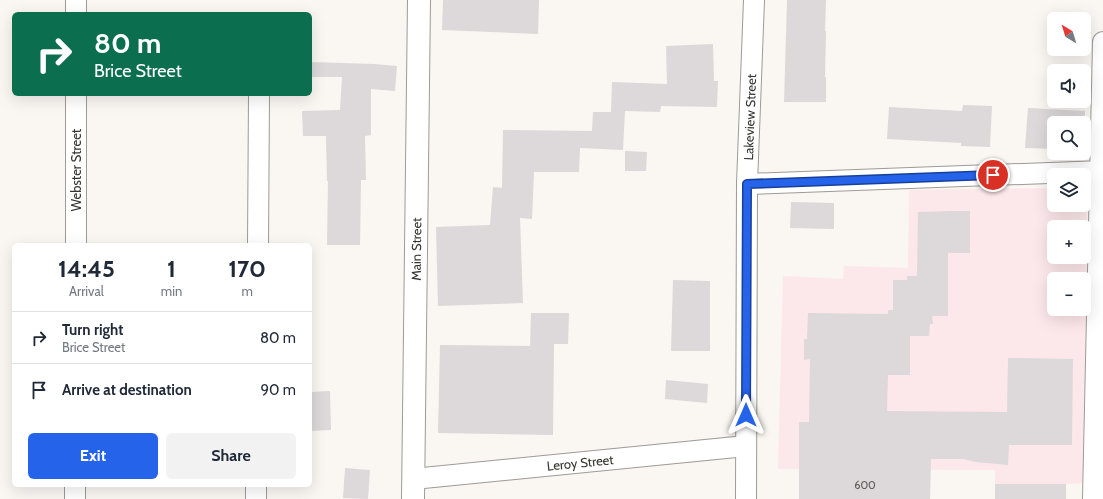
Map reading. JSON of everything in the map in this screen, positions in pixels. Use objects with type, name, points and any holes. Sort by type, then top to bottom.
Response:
[{"type":"main road","name":"Main Street","points":[[413,489],[420,0]]},
{"type":"street","points":[[76,0],[76,12]]},
{"type":"street","name":"Lakeview Street","points":[[746,499],[747,184],[754,0]]},
{"type":"street","points":[[1093,499],[1102,171],[1103,42]]},
{"type":"street","name":"Webster Street","points":[[76,96],[76,243]]},
{"type":"street","points":[[258,243],[259,96]]},
{"type":"street","points":[[747,184],[1102,171]]},
{"type":"street","name":"Leroy Street","points":[[413,489],[746,446]]},
{"type":"street","points":[[75,487],[75,499]]},
{"type":"street","points":[[256,487],[256,499]]},
{"type":"shaded area","points":[[1047,188],[1047,212],[1087,212],[1087,220],[1047,220],[1047,264],[1087,264],[1086,272],[1047,272],[1047,316],[1086,316],[1085,483],[1066,484],[995,499],[995,470],[778,469],[783,276],[843,279],[844,266],[908,268],[909,190]]},
{"type":"building","points":[[443,0],[539,0],[538,34],[442,30]]},
{"type":"building","points":[[787,0],[826,0],[826,102],[784,102]]},
{"type":"building","points":[[713,44],[714,81],[718,81],[717,107],[661,106],[660,112],[625,111],[623,150],[580,148],[579,172],[534,172],[532,219],[520,218],[523,303],[438,306],[436,227],[490,225],[493,187],[502,188],[503,130],[592,131],[593,112],[611,112],[612,82],[667,84],[666,46]]},
{"type":"building","points":[[312,62],[397,66],[395,91],[371,89],[371,135],[365,136],[366,180],[361,180],[360,245],[327,245],[328,181],[326,136],[303,136],[302,111],[340,110],[342,77],[312,77]]},
{"type":"building","points":[[963,105],[992,106],[990,147],[961,146],[961,143],[887,139],[889,107],[962,111]]},
{"type":"building","points":[[1028,108],[1085,111],[1085,116],[1047,116],[1047,149],[1025,148]]},
{"type":"building","points":[[625,151],[647,152],[646,171],[625,171]]},
{"type":"building","points":[[791,202],[834,203],[834,229],[790,228]]},
{"type":"building","points":[[970,211],[970,253],[948,253],[948,316],[932,316],[933,324],[930,324],[929,336],[910,336],[910,375],[888,375],[887,411],[1007,412],[1008,358],[1073,359],[1072,445],[1009,445],[1008,465],[976,462],[963,459],[931,459],[930,499],[799,499],[799,422],[809,422],[810,359],[804,360],[804,339],[807,339],[808,313],[888,314],[888,310],[893,310],[893,280],[907,280],[907,276],[917,276],[918,212]]},
{"type":"building","points":[[673,280],[710,281],[710,351],[671,351]]},
{"type":"building","points":[[531,313],[569,313],[568,344],[554,344],[553,435],[438,433],[440,345],[530,346]]},
{"type":"building","points":[[666,380],[708,384],[707,403],[665,399]]},
{"type":"building","points":[[330,391],[331,430],[312,431],[312,392]]},
{"type":"building","points":[[345,468],[370,470],[368,499],[343,498]]},
{"type":"building","points":[[995,484],[1066,484],[1066,499],[995,499]]},
{"type":"route","points":[[746,415],[747,184],[993,175]]}]
